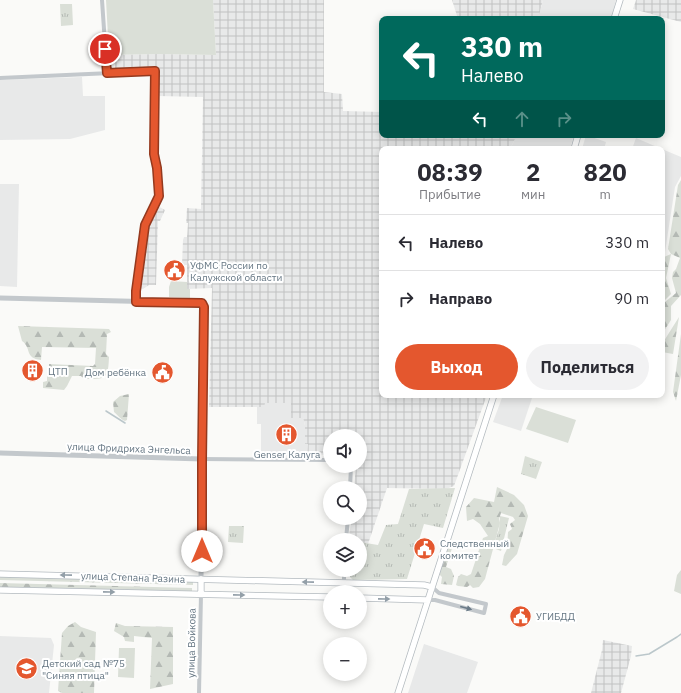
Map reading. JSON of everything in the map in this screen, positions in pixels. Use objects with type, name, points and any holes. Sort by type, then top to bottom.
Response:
[{"type":"main road","points":[[615,16],[620,0]]},
{"type":"main road","points":[[398,693],[493,398]]},
{"type":"main road","name":"улица Степана Разина","points":[[0,574],[424,585],[432,587]]},
{"type":"main road","points":[[201,579],[201,594]]},
{"type":"main road","name":"улица Степана Разина","points":[[0,590],[323,597]]},
{"type":"main road","name":"улица Степана Разина","points":[[367,598],[428,600]]},
{"type":"street","points":[[102,0],[107,73]]},
{"type":"street","points":[[0,78],[155,71],[154,154],[157,168],[159,196],[145,225],[136,291],[136,302]]},
{"type":"street","points":[[0,298],[202,303],[204,307],[201,579]]},
{"type":"street","name":"улица Фридриха Энгельса","points":[[0,453],[202,460],[323,460]]},
{"type":"street","points":[[344,577],[344,583]]},
{"type":"street","name":"улица Степана Разина","points":[[428,600],[435,600],[484,613],[486,604],[439,593],[432,587]]},
{"type":"street","name":"улица Войкова","points":[[199,693],[201,594]]},
{"type":"shaded area","points":[[213,0],[324,0],[324,92],[342,94],[343,111],[379,112],[379,138],[516,138],[512,146],[379,146],[379,398],[486,398],[454,486],[446,489],[387,488],[368,544],[367,533],[349,533],[351,525],[367,525],[367,481],[355,481],[355,473],[367,473],[367,429],[323,429],[323,455],[307,454],[308,444],[305,444],[305,425],[303,418],[291,418],[291,403],[265,403],[264,407],[209,407],[212,288],[187,289],[187,265],[182,265],[183,240],[184,237],[187,237],[187,208],[201,209],[203,97],[158,96],[158,74],[156,68],[115,69],[115,64],[109,59],[109,55],[216,55]]},
{"type":"shaded area","points":[[452,0],[543,0],[539,16],[457,16]]},
{"type":"shaded area","points":[[543,0],[616,0],[612,16],[539,16]]},
{"type":"shaded area","points":[[636,0],[681,0],[681,22],[665,18],[665,16],[659,16],[633,9]]},
{"type":"shaded area","points":[[82,77],[83,96],[105,96],[105,130],[70,139],[0,140],[0,80]]},
{"type":"shaded area","points":[[516,138],[573,138],[571,146],[512,146]]},
{"type":"shaded area","points":[[585,138],[595,138],[606,142],[605,146],[583,146]]},
{"type":"shaded area","points":[[636,138],[655,146],[633,146]]},
{"type":"shaded area","points":[[665,150],[681,157],[681,176],[675,187],[665,252]]},
{"type":"shaded area","points":[[0,184],[19,184],[17,287],[0,286]]},
{"type":"shaded area","points":[[156,205],[165,210],[160,221],[158,221],[156,285],[149,285],[143,289],[139,288],[147,226],[156,209]]},
{"type":"shaded area","points":[[502,398],[532,398],[521,431],[493,422]]},
{"type":"shaded area","points":[[264,402],[291,403],[291,418],[303,418],[305,425],[305,444],[308,444],[307,457],[261,456],[261,424],[257,424],[257,407],[264,407]]},
{"type":"shaded area","name":"Детский сад №75 \"Синяя птица\"","points":[[0,636],[51,638],[54,645],[49,693],[0,693]]},
{"type":"shaded area","points":[[603,640],[632,646],[631,656],[621,693],[591,693],[602,650]]},
{"type":"shaded area","points":[[424,644],[478,662],[467,693],[408,693]]},
{"type":"green space","points":[[106,0],[213,0],[216,55],[109,55]]},
{"type":"green space","points":[[60,4],[72,4],[73,25],[61,26]]},
{"type":"green space","points":[[681,180],[681,295],[671,306],[671,320],[665,329],[665,302],[676,293],[672,278],[673,272],[676,269],[680,258],[671,254],[668,249],[678,185]]},
{"type":"green space","points":[[671,254],[666,278],[671,294],[665,300],[665,257]]},
{"type":"green space","points":[[171,281],[187,282],[187,289],[190,289],[190,298],[169,297],[169,287]]},
{"type":"green space","points":[[679,317],[673,354],[665,353],[665,339]]},
{"type":"green space","points":[[18,326],[109,329],[111,332],[107,334],[106,354],[109,357],[108,370],[106,374],[104,377],[97,379],[84,379],[81,376],[72,376],[64,390],[43,388],[43,382],[47,381],[49,364],[93,366],[95,364],[96,348],[42,347],[41,360],[36,359],[30,355],[27,347],[22,341]]},
{"type":"green space","points":[[681,334],[681,375],[676,401],[673,392]]},
{"type":"green space","points":[[129,394],[127,420],[125,421],[114,412],[113,402],[120,396]]},
{"type":"green space","points":[[536,407],[576,420],[568,443],[526,429]]},
{"type":"green space","points":[[525,456],[542,462],[536,479],[521,474]]},
{"type":"green space","points":[[497,487],[514,495],[524,505],[528,516],[517,554],[506,566],[502,565],[507,549],[508,532],[512,529],[510,524],[515,520],[513,517],[501,513],[499,519],[500,523],[485,579],[479,587],[473,588],[470,585],[467,587],[458,586],[456,585],[458,577],[461,574],[467,576],[471,574],[483,538],[488,536],[480,524],[473,519],[467,521],[466,507],[474,498],[494,502]]},
{"type":"green space","points":[[455,488],[443,528],[424,524],[407,579],[353,580],[350,577],[367,577],[367,543],[378,545],[386,525],[398,524],[409,489]]},
{"type":"green space","points":[[500,516],[509,518],[501,551],[493,548],[499,529]]},
{"type":"green space","points":[[229,526],[244,526],[243,543],[228,542]]},
{"type":"green space","points":[[449,544],[453,545],[446,567],[451,569],[454,576],[452,585],[441,584],[442,577],[439,574]]},
{"type":"green space","points":[[681,570],[681,594],[674,591],[677,575]]},
{"type":"green space","points":[[0,575],[193,581],[193,585],[0,580]]},
{"type":"green space","points":[[0,583],[192,588],[192,591],[0,587]]},
{"type":"green space","points":[[75,622],[81,627],[96,632],[94,693],[62,693],[58,691],[62,633],[68,626]]},
{"type":"green space","points":[[116,623],[125,626],[173,627],[173,684],[150,689],[152,638],[134,636],[134,642],[125,641],[124,637],[114,631]]},
{"type":"green space","points":[[119,648],[135,648],[134,678],[118,677]]},
{"type":"waterway","points":[[106,411],[125,423]]},
{"type":"waterway","points":[[636,656],[649,654],[681,634]]},
{"type":"place","name":"УФМС России по Калужской области","points":[[175,271]]},
{"type":"place","name":"ЦТП","points":[[32,371]]},
{"type":"place","name":"Дом ребёнка","points":[[162,372]]},
{"type":"place","name":"Genser Калуга","points":[[287,434]]},
{"type":"place","name":"Следственный комитет","points":[[425,549]]},
{"type":"place","name":"УГИБДД","points":[[520,616]]},
{"type":"place","name":"Детский сад №75 \"Синяя птица\"","points":[[26,669]]},
{"type":"route","points":[[105,49],[107,73],[155,71],[154,154],[157,168],[159,196],[145,225],[136,291],[136,302],[202,303],[204,307],[202,551]]}]
